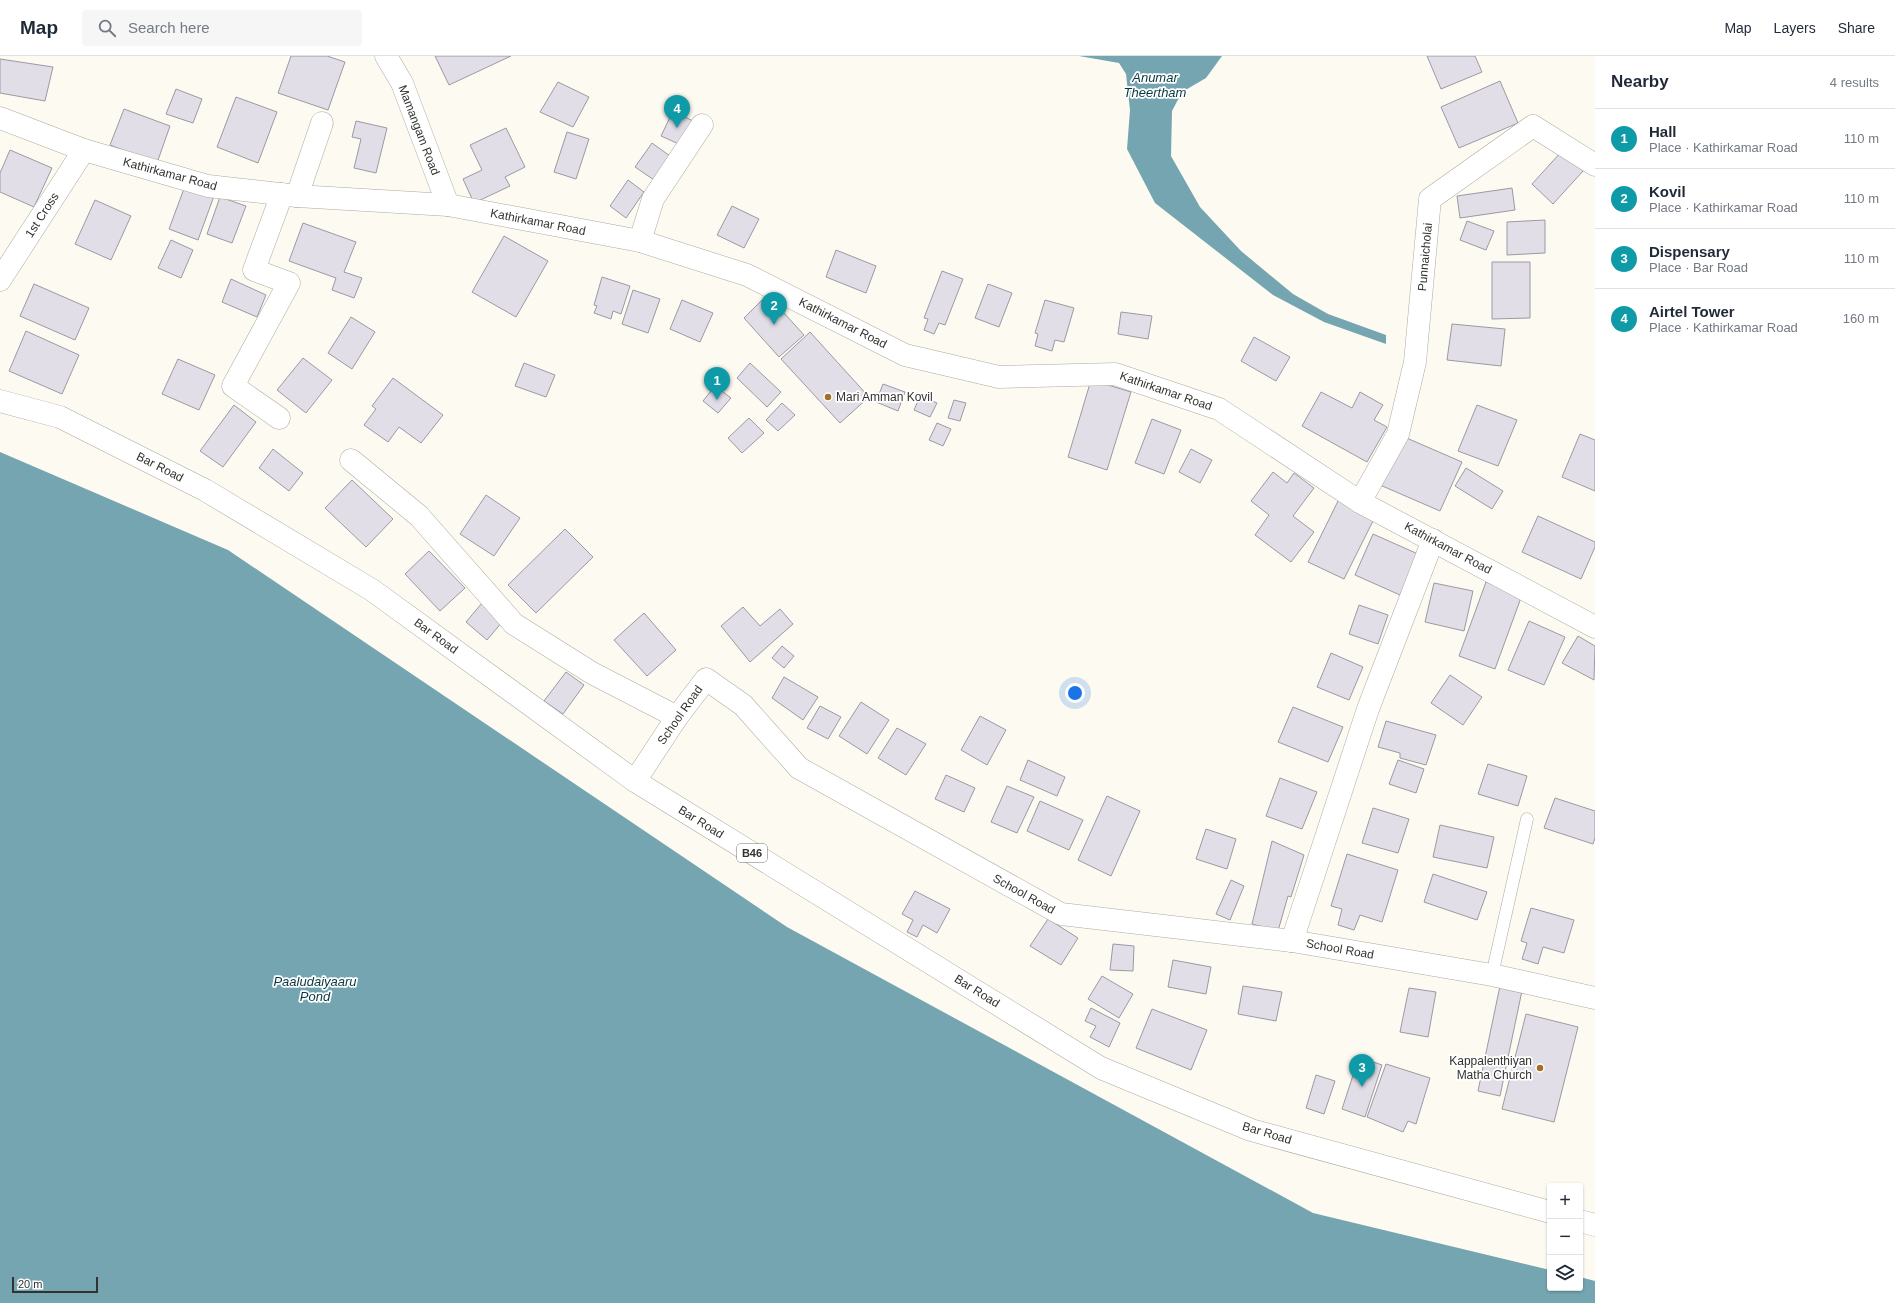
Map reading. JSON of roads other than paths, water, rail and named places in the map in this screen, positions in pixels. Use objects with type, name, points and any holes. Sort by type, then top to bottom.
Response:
[{"type":"street","name":"Mamangam Road","points":[[386,56],[402,83],[448,205]]},
{"type":"street","name":"Kathirkamar Road","points":[[0,118],[84,150],[208,186],[289,195],[448,205],[640,241],[747,275],[905,355],[999,377],[1115,374],[1219,409],[1360,502],[1595,627]]},
{"type":"street","points":[[280,418],[233,386],[289,283],[254,270],[322,122]]},
{"type":"street","points":[[640,241],[653,198],[702,125]]},
{"type":"street","name":"Punnaicholai","points":[[1360,502],[1398,434],[1415,362],[1430,199],[1533,126],[1595,165]]},
{"type":"street","name":"1st Cross","points":[[0,280],[84,150]]},
{"type":"street","name":"Bar Road","points":[[0,401],[60,417],[218,498],[372,590],[635,781],[1101,1068],[1251,1130],[1547,1211]]},
{"type":"street","points":[[351,460],[419,516],[514,624],[592,673],[677,717]]},
{"type":"street","points":[[1292,941],[1368,709],[1433,540]]},
{"type":"street","name":"School Road","points":[[635,781],[677,717],[706,679],[743,705],[799,768],[1061,914],[1292,941],[1492,975],[1595,998]]},
{"type":"street","points":[[1583,1222],[1595,1225]]},
{"type":"lane","points":[[1492,975],[1527,819]]},
{"type":"water","name":"Anumar Theertham","points":[[1079,56],[1222,56],[1206,78],[1182,92],[1172,111],[1171,156],[1200,207],[1241,251],[1293,294],[1328,314],[1386,335],[1386,344],[1324,322],[1273,295],[1155,203],[1127,149],[1130,110],[1126,74],[1119,63]]},
{"type":"water","name":"Paaludaiyaaru Pond","points":[[0,452],[228,550],[787,927],[1313,1213],[1547,1269],[1547,1291],[1583,1291],[1583,1278],[1595,1281],[1595,1303],[0,1303]]},
{"type":"place","name":"Airtel Tower","points":[[677,128]]},
{"type":"place","name":"Kovil","points":[[774,325]]},
{"type":"place","name":"Mari Amman Kovil","points":[[828,397]]},
{"type":"place","name":"Hall","points":[[717,400]]},
{"type":"place","name":"Kappalenthiyan Matha Church","points":[[1540,1068]]},
{"type":"place","name":"Dispensary","points":[[1362,1087]]}]
